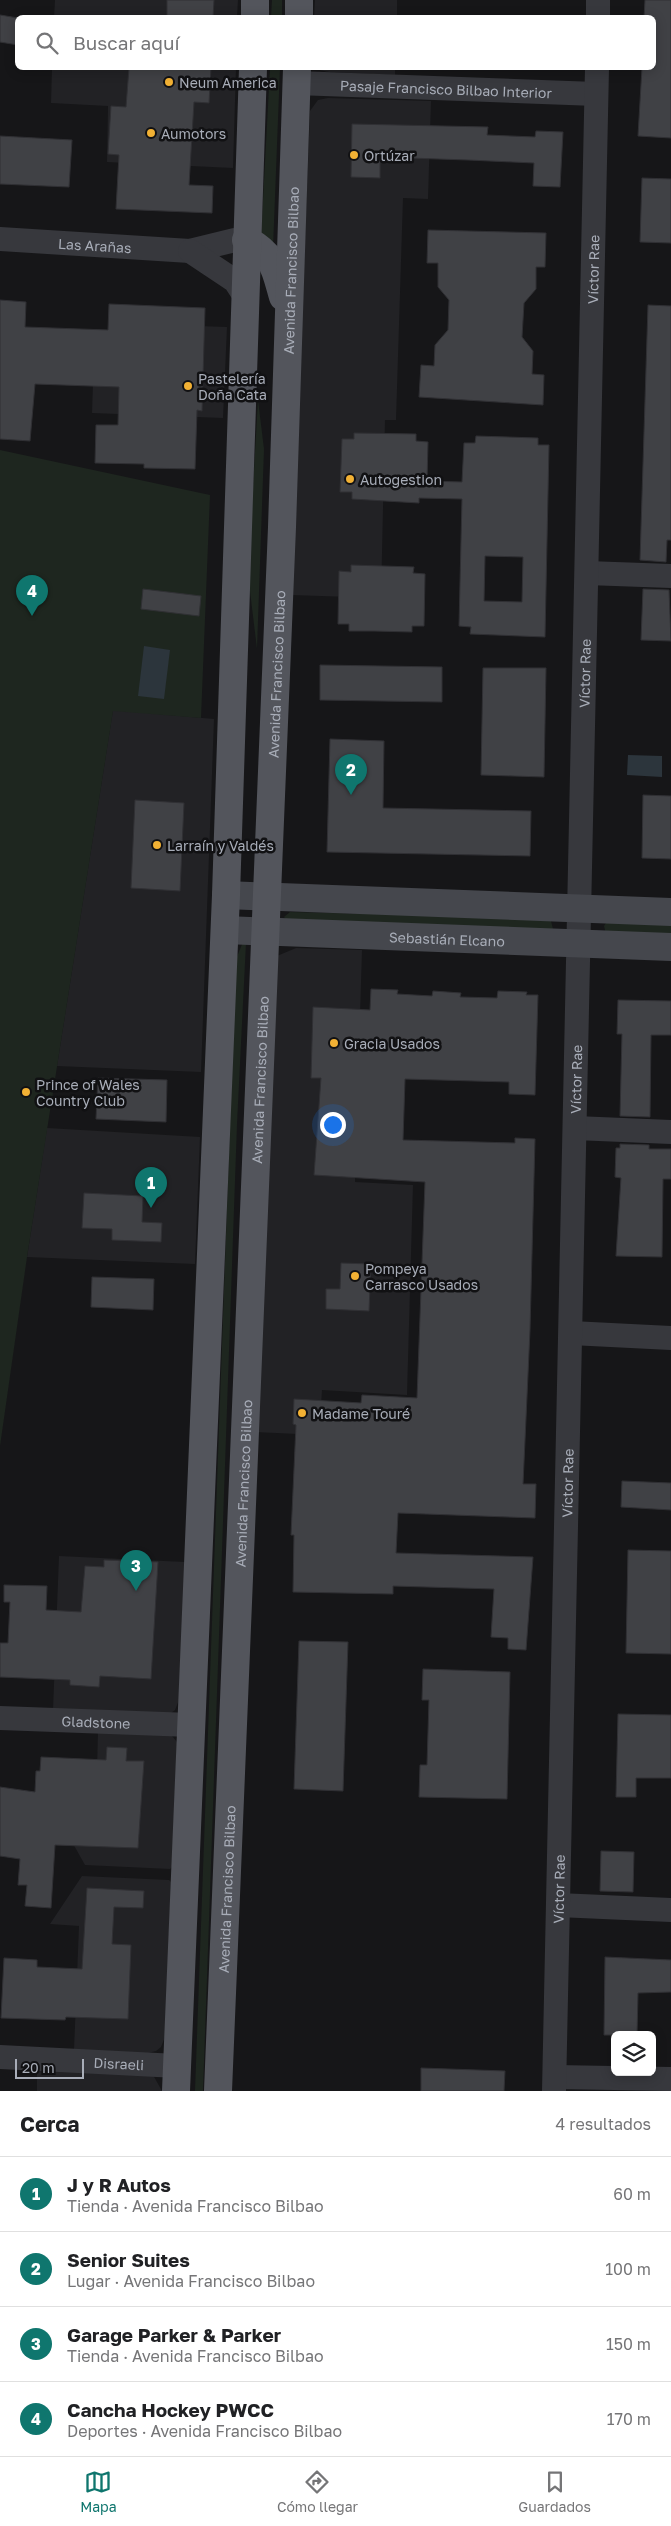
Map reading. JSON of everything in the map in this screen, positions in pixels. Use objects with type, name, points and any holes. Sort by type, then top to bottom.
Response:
[{"type":"main road","points":[[255,15],[256,0]]},
{"type":"main road","points":[[299,15],[300,0]]},
{"type":"main road","points":[[177,2079],[225,930],[244,294],[253,70]]},
{"type":"main road","name":"Avenida Francisco Bilbao","points":[[218,2091],[265,932],[297,75]]},
{"type":"main road","points":[[246,240],[261,248],[269,257],[289,314]]},
{"type":"street","points":[[598,0],[598,15]]},
{"type":"street","name":"Víctor Rae","points":[[555,2084],[597,70]]},
{"type":"street","name":"Pasaje Francisco Bilbao Interior","points":[[297,75],[596,94]]},
{"type":"street","name":"Las Arañas","points":[[0,239],[190,251],[223,242],[246,240]]},
{"type":"street","points":[[190,251],[235,281],[244,294]]},
{"type":"street","points":[[587,573],[671,576]]},
{"type":"street","points":[[226,895],[671,912]]},
{"type":"street","name":"Sebastián Elcano","points":[[225,930],[671,947]]},
{"type":"street","points":[[575,1128],[671,1132]]},
{"type":"street","points":[[571,1333],[671,1338]]},
{"type":"street","name":"Gladstone","points":[[0,1718],[192,1725]]},
{"type":"street","points":[[558,1905],[671,1910]]},
{"type":"street","name":"Disraeli","points":[[0,2057],[177,2079]]},
{"type":"street","points":[[555,2084],[671,2079]]},
{"type":"shaded area","points":[[55,0],[238,0],[237,15],[54,15]]},
{"type":"shaded area","points":[[272,0],[282,0],[282,15],[271,15]]},
{"type":"shaded area","points":[[315,0],[397,0],[397,15],[314,15]]},
{"type":"shaded area","points":[[52,70],[236,70],[233,168],[107,162],[108,106],[51,103]]},
{"type":"shaded area","points":[[270,70],[280,70],[273,248],[261,238]]},
{"type":"shaded area","points":[[319,70],[395,70],[395,75]]},
{"type":"shaded area","points":[[328,98],[431,101],[428,199],[403,198],[396,420],[385,420],[381,598],[291,595],[310,111],[318,100]]},
{"type":"shaded area","points":[[198,326],[227,327],[223,418],[92,413],[94,353]]},
{"type":"shaded area","points":[[258,400],[264,449],[257,649],[248,575]]},
{"type":"shaded area","name":"Prince of Wales Country Club","points":[[0,450],[210,495],[201,718],[113,711],[27,1257],[0,1446]]},
{"type":"shaded area","points":[[144,646],[170,650],[164,699],[138,696]]},
{"type":"shaded area","points":[[113,710],[214,719],[201,1072],[57,1066]]},
{"type":"shaded area","points":[[628,755],[662,756],[662,777],[627,775]]},
{"type":"shaded area","points":[[290,912],[539,918],[551,921],[553,929],[549,932],[287,921],[284,917]]},
{"type":"shaded area","points":[[606,923],[671,923],[671,939],[606,934],[604,926]]},
{"type":"shaded area","points":[[243,942],[246,943],[237,1124],[203,2091],[195,2091],[236,959]]},
{"type":"shaded area","points":[[296,948],[362,950],[355,1182],[413,1185],[407,1395],[322,1390],[319,1435],[255,1432],[277,956]]},
{"type":"shaded area","points":[[47,1128],[200,1137],[195,1264],[27,1257]]},
{"type":"shaded area","points":[[59,1556],[185,1562],[179,1700],[175,1710],[171,1713],[53,1710]]},
{"type":"shaded area","points":[[98,1731],[172,1736],[177,1742],[172,1867],[170,1869],[85,1865],[53,1808],[96,1809]]},
{"type":"shaded area","points":[[82,1876],[169,1880],[171,1882],[165,2037],[161,2047],[156,2051],[148,2053],[74,2050],[79,1926],[50,1924]]},
{"type":"shaded area","points":[[37,2068],[153,2075],[162,2091],[37,2091]]},
{"type":"building","points":[[167,0],[214,0],[213,15],[167,15]]},
{"type":"building","points":[[645,0],[671,0],[671,138],[638,136],[642,70],[656,70],[656,15],[644,15]]},
{"type":"building","points":[[0,15],[15,18],[15,44],[0,42]]},
{"type":"building","points":[[129,70],[211,70],[209,103],[194,102],[189,185],[213,186],[212,213],[116,209],[119,155],[108,154],[111,106],[126,107]]},
{"type":"building","points":[[352,124],[488,127],[487,135],[535,137],[536,131],[563,132],[560,187],[533,186],[534,163],[380,157],[380,178],[351,177]]},
{"type":"building","points":[[0,136],[72,140],[69,187],[0,184]]},
{"type":"building","points":[[642,178],[671,179],[671,243],[640,242]]},
{"type":"building","points":[[428,230],[546,233],[545,267],[536,267],[536,289],[524,303],[522,337],[533,351],[532,374],[544,375],[543,405],[419,397],[421,365],[434,366],[435,345],[448,330],[449,300],[438,287],[438,263],[427,263]]},
{"type":"building","points":[[0,300],[26,302],[25,327],[108,330],[109,304],[205,308],[202,411],[197,410],[195,469],[144,468],[144,464],[95,463],[96,425],[118,425],[119,387],[35,384],[30,441],[0,439]]},
{"type":"building","points":[[648,305],[671,306],[671,540],[667,540],[666,562],[640,560]]},
{"type":"building","points":[[354,433],[416,434],[416,441],[428,442],[427,481],[462,482],[464,443],[475,443],[476,436],[538,438],[538,445],[549,445],[545,637],[470,634],[471,627],[459,626],[462,499],[419,498],[419,503],[352,499],[352,492],[340,492],[342,439],[354,439]],"holes":[[[485,556],[523,557],[522,602],[484,601]]]},
{"type":"building","points":[[351,565],[414,567],[413,573],[425,574],[424,626],[412,626],[412,632],[349,631],[349,624],[338,624],[339,571],[351,572]]},
{"type":"building","points":[[143,589],[201,596],[199,616],[141,609]]},
{"type":"building","points":[[643,589],[669,590],[671,641],[641,640]]},
{"type":"building","points":[[320,665],[442,667],[442,702],[320,700]]},
{"type":"building","points":[[483,668],[546,668],[544,777],[481,775]]},
{"type":"building","points":[[330,739],[384,741],[383,808],[531,811],[530,856],[327,852]]},
{"type":"building","points":[[643,795],[671,796],[671,859],[642,858]]},
{"type":"building","name":"Larraín y Valdés","points":[[135,800],[184,803],[180,891],[131,888]]},
{"type":"building","points":[[371,989],[398,990],[397,994],[432,996],[433,991],[461,993],[460,997],[497,998],[498,991],[527,992],[526,995],[538,995],[535,1095],[509,1094],[509,1082],[405,1079],[403,1140],[515,1143],[515,1138],[535,1139],[530,1330],[523,1484],[536,1484],[535,1518],[398,1513],[396,1553],[533,1557],[526,1650],[508,1649],[508,1638],[491,1637],[494,1589],[393,1586],[393,1594],[293,1592],[294,1535],[291,1535],[296,1425],[293,1424],[294,1399],[361,1403],[362,1395],[417,1398],[425,1182],[314,1175],[321,1078],[311,1078],[313,1007],[370,1010]]},
{"type":"building","points":[[618,1000],[671,1001],[671,1035],[651,1035],[650,1117],[620,1116],[622,1034],[617,1034]]},
{"type":"building","points":[[98,1078],[167,1080],[166,1122],[96,1119]]},
{"type":"building","points":[[620,1144],[649,1145],[649,1149],[671,1149],[671,1179],[663,1179],[662,1257],[616,1256],[621,1178],[615,1177],[616,1148],[620,1148]]},
{"type":"building","points":[[84,1193],[143,1196],[142,1222],[162,1223],[161,1242],[112,1240],[112,1229],[82,1228]]},
{"type":"building","name":"Pompeya Carrasco Usados","points":[[341,1263],[371,1264],[369,1311],[326,1309],[326,1289],[340,1289]]},
{"type":"building","points":[[92,1277],[154,1279],[153,1310],[91,1307]]},
{"type":"building","points":[[622,1481],[671,1483],[671,1510],[621,1507]]},
{"type":"building","points":[[628,1550],[671,1551],[671,1654],[626,1653]]},
{"type":"building","points":[[104,1560],[158,1562],[151,1679],[100,1676],[99,1687],[70,1685],[70,1680],[0,1677],[0,1643],[8,1643],[10,1602],[4,1602],[4,1585],[47,1586],[46,1610],[81,1612],[85,1566],[104,1567]]},
{"type":"building","points":[[299,1641],[348,1642],[343,1791],[294,1789]]},
{"type":"building","points":[[423,1669],[510,1672],[507,1799],[419,1797],[420,1765],[427,1765],[429,1700],[422,1700]]},
{"type":"building","points":[[618,1714],[671,1715],[671,1778],[636,1778],[636,1797],[616,1797]]},
{"type":"building","points":[[107,1747],[127,1748],[126,1761],[144,1761],[138,1848],[55,1845],[51,1908],[25,1906],[27,1885],[18,1885],[20,1859],[0,1856],[0,1787],[35,1792],[36,1771],[40,1771],[41,1757],[106,1760]]},
{"type":"building","points":[[601,1851],[634,1852],[633,1892],[600,1891]]},
{"type":"building","points":[[87,1888],[144,1891],[143,1908],[114,1907],[112,1944],[131,1945],[128,2019],[66,2017],[65,2020],[1,2018],[4,1958],[37,1960],[37,1967],[82,1969]]},
{"type":"building","points":[[605,1957],[671,1960],[671,1992],[638,1993],[637,2031],[611,2031],[611,2035],[604,2035]]},
{"type":"building","points":[[421,2068],[505,2071],[504,2091],[421,2091]]},
{"type":"place","name":"Neum America","points":[[169,82]]},
{"type":"place","name":"Aumotors","points":[[151,133]]},
{"type":"place","name":"Ortúzar","points":[[354,155]]},
{"type":"place","name":"Pastelería Doña Cata","points":[[188,386]]},
{"type":"place","name":"Autogestion","points":[[350,479]]},
{"type":"place","name":"Cancha Hockey PWCC","points":[[32,616]]},
{"type":"place","name":"Senior Suites","points":[[351,795]]},
{"type":"place","name":"Larraín y Valdés","points":[[157,845]]},
{"type":"place","name":"Gracia Usados","points":[[334,1043]]},
{"type":"place","name":"Prince of Wales Country Club","points":[[26,1092]]},
{"type":"place","name":"J y R Autos","points":[[151,1208]]},
{"type":"place","name":"Pompeya Carrasco Usados","points":[[355,1276]]},
{"type":"place","name":"Madame Touré","points":[[302,1413]]},
{"type":"place","name":"Garage Parker & Parker","points":[[136,1591]]}]
